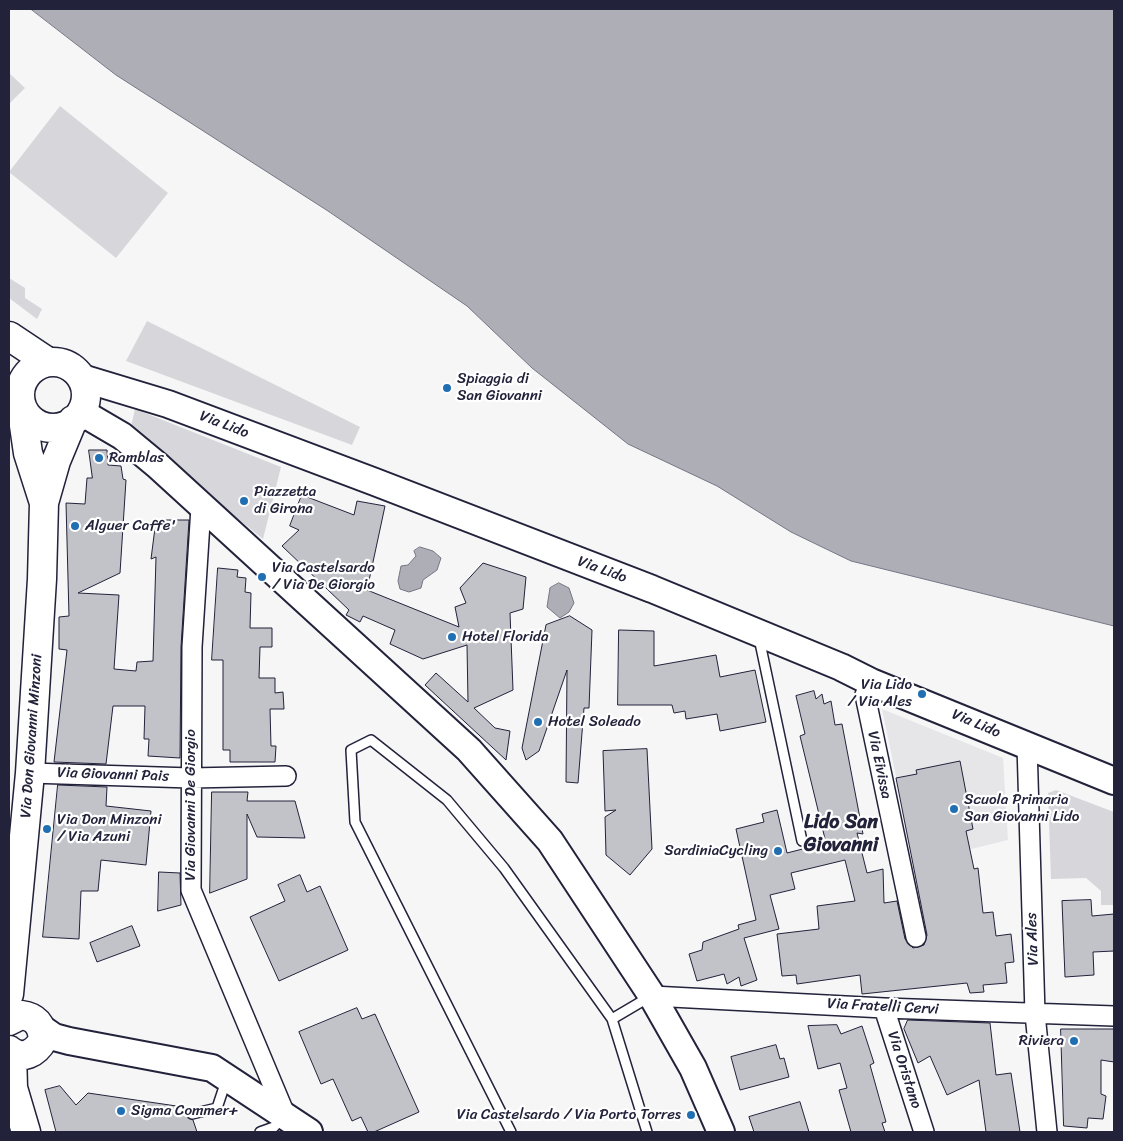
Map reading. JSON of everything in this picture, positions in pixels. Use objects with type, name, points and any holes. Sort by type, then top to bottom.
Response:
[{"type":"main road","points":[[9,336],[48,362]]},
{"type":"main road","points":[[48,362],[68,365],[82,378],[86,395],[77,416],[59,427],[43,427],[33,422],[16,393],[25,376],[39,364],[48,362]]},
{"type":"main road","name":"Via Don Giovanni Minzoni","points":[[16,393],[28,453],[44,503]]},
{"type":"main road","name":"Via Don Giovanni Minzoni","points":[[24,1126],[13,1088],[29,1042],[10,981],[12,939],[30,773],[42,579],[44,503],[56,461],[77,416]]},
{"type":"main road","points":[[9,1021],[21,1015],[28,1016],[29,1042]]},
{"type":"street","name":"Via Lido","points":[[82,378],[168,404],[652,588],[842,667],[871,682],[1114,781]]},
{"type":"street","points":[[77,416],[122,436],[163,470],[201,507],[469,750],[550,841],[652,996],[693,1068],[720,1132]]},
{"type":"street","name":"Via Giovanni De Giorgio","points":[[201,507],[192,647],[191,890],[289,1123]]},
{"type":"street","name":"Via Eivissa","points":[[871,682],[865,695],[916,937]]},
{"type":"street","name":"Via Ales","points":[[1026,745],[1035,1014],[1047,1132]]},
{"type":"street","name":"Via Giovanni Pais","points":[[30,773],[191,778],[286,776]]},
{"type":"street","name":"Via Fratelli Cervi","points":[[652,996],[884,1008],[1114,1016]]},
{"type":"street","name":"Via Oristano","points":[[884,1008],[924,1132]]},
{"type":"street","points":[[29,1042],[68,1048],[209,1078],[236,1088],[289,1123],[310,1132]]},
{"type":"lane","points":[[758,633],[802,841]]},
{"type":"lane","points":[[510,1132],[355,822],[351,750],[371,740],[447,800],[504,868],[612,1019],[647,1132]]},
{"type":"lane","points":[[612,1019],[652,996]]},
{"type":"lane","points":[[192,1114],[216,1108],[236,1088]]},
{"type":"lane","points":[[260,1132],[289,1123]]},
{"type":"shaded area","points":[[31,9],[1114,9],[1114,626],[851,561],[791,532],[717,486],[628,444],[532,368],[467,306],[328,211],[116,75]]},
{"type":"shaded area","points":[[9,73],[25,88],[9,104]]},
{"type":"shaded area","points":[[60,106],[168,193],[116,258],[9,172]]},
{"type":"shaded area","points":[[9,278],[25,288],[25,298],[42,309],[37,319],[9,298]]},
{"type":"shaded area","points":[[147,321],[360,427],[352,445],[126,361]]},
{"type":"shaded area","name":"Piazzetta di Girona","points":[[135,409],[281,467],[263,539],[130,431]]},
{"type":"shaded area","points":[[420,547],[433,551],[441,558],[437,570],[423,580],[421,588],[409,592],[400,589],[398,581],[401,566],[408,565],[416,556],[414,551]]},
{"type":"shaded area","points":[[559,583],[569,588],[574,603],[569,612],[560,618],[547,607],[550,588]]},
{"type":"shaded area","name":"Scuola Primaria San Giovanni Lido","points":[[882,709],[1003,758],[1008,840],[914,863]]},
{"type":"shaded area","points":[[1056,790],[1114,812],[1114,905],[1101,905],[1101,891],[1086,878],[1051,879],[1048,793]]},
{"type":"building","points":[[89,450],[107,450],[108,465],[121,466],[123,479],[126,480],[120,573],[78,593],[119,595],[114,669],[136,671],[137,662],[153,661],[156,557],[151,559],[156,520],[189,520],[181,647],[180,758],[148,756],[149,739],[144,739],[145,706],[113,706],[106,764],[54,762],[67,650],[59,649],[59,617],[69,616],[66,503],[85,504],[87,478],[92,478]]},
{"type":"building","points":[[302,495],[354,515],[357,501],[385,506],[367,590],[459,627],[455,607],[466,603],[460,588],[483,563],[526,577],[523,609],[510,613],[513,690],[474,708],[495,728],[510,731],[506,760],[425,685],[436,673],[468,702],[467,645],[423,659],[390,644],[395,630],[363,616],[360,622],[346,615],[349,610],[282,546],[299,530],[290,526]]},
{"type":"building","points":[[218,568],[238,570],[237,577],[246,578],[245,592],[251,593],[250,628],[272,628],[272,647],[260,647],[259,678],[275,678],[275,693],[283,692],[284,709],[270,709],[271,746],[276,746],[275,762],[230,762],[230,750],[223,750],[223,660],[212,660]]},
{"type":"building","name":"Hotel Soleado","points":[[570,616],[592,630],[589,708],[584,708],[578,783],[566,782],[567,670],[539,751],[526,760],[522,748],[546,625]]},
{"type":"building","points":[[619,630],[654,631],[654,666],[716,655],[720,677],[755,670],[766,722],[720,731],[717,714],[686,719],[685,711],[674,713],[672,705],[618,705]]},
{"type":"building","points":[[814,691],[816,699],[822,694],[824,704],[831,701],[835,725],[842,724],[863,834],[857,833],[867,873],[883,869],[884,903],[897,901],[905,939],[913,948],[924,945],[927,935],[896,778],[917,774],[916,770],[960,761],[973,829],[966,831],[974,869],[978,868],[983,913],[993,912],[996,936],[1011,934],[1014,962],[1005,963],[1007,983],[983,985],[984,992],[970,993],[967,983],[862,994],[860,975],[797,984],[796,975],[782,976],[777,934],[819,929],[817,906],[855,901],[845,860],[791,873],[795,889],[770,895],[779,929],[744,938],[757,980],[741,986],[739,977],[727,984],[724,974],[697,981],[689,954],[702,950],[703,942],[739,929],[738,925],[756,920],[736,829],[764,822],[762,814],[777,810],[787,853],[826,843],[800,736],[805,734],[796,696]]},
{"type":"building","points":[[647,749],[652,849],[630,875],[606,855],[605,817],[616,810],[605,811],[603,751]]},
{"type":"building","points":[[58,785],[107,787],[106,806],[151,811],[146,865],[101,860],[98,891],[81,891],[79,939],[43,937]]},
{"type":"building","points":[[212,792],[248,792],[247,801],[295,801],[305,838],[257,837],[247,814],[247,879],[210,893]]},
{"type":"building","points":[[159,872],[180,873],[181,905],[158,911]]},
{"type":"building","points":[[300,875],[307,892],[320,886],[348,950],[279,981],[250,917],[285,901],[278,885]]},
{"type":"building","points":[[1091,900],[1092,916],[1114,914],[1114,951],[1093,952],[1094,975],[1065,977],[1062,901]]},
{"type":"building","points":[[132,926],[140,946],[97,962],[90,943]]},
{"type":"building","points":[[357,1008],[362,1019],[375,1014],[419,1112],[374,1132],[368,1132],[361,1117],[352,1121],[333,1079],[321,1084],[299,1032]]},
{"type":"building","points":[[908,1020],[990,1023],[996,1075],[1011,1073],[1020,1132],[986,1132],[979,1080],[947,1095],[930,1056],[918,1063],[904,1029]]},
{"type":"building","points":[[837,1025],[841,1034],[862,1026],[874,1063],[870,1065],[886,1122],[882,1123],[885,1132],[851,1132],[839,1090],[847,1088],[840,1063],[818,1069],[808,1026]]},
{"type":"building","points":[[1061,1029],[1114,1029],[1114,1062],[1101,1060],[1101,1094],[1106,1096],[1103,1119],[1088,1118],[1087,1128],[1064,1126]]},
{"type":"building","points":[[776,1045],[780,1059],[784,1058],[789,1077],[740,1090],[731,1057]]},
{"type":"building","name":"Sigma Commer+","points":[[60,1086],[76,1105],[88,1093],[190,1108],[186,1116],[193,1120],[197,1132],[56,1132],[45,1090]]},
{"type":"building","points":[[800,1102],[809,1132],[754,1132],[749,1117]]},
{"type":"place","name":"Spiaggia di San Giovanni","points":[[447,388]]},
{"type":"place","name":"Ramblas","points":[[99,458]]},
{"type":"place","name":"Piazzetta di Girona","points":[[244,501]]},
{"type":"place","name":"Alguer Caffe'","points":[[75,526]]},
{"type":"place","name":"Via Castelsardo / Via De Giorgio","points":[[262,577]]},
{"type":"place","name":"Hotel Florida","points":[[452,637]]},
{"type":"place","name":"Via Lido / Via Ales","points":[[922,694]]},
{"type":"place","name":"Hotel Soleado","points":[[538,722]]},
{"type":"place","name":"Scuola Primaria San Giovanni Lido","points":[[954,809]]},
{"type":"place","name":"Via Don Minzoni / Via Azuni","points":[[47,829]]},
{"type":"place","name":"SardiniaCycling","points":[[778,851]]},
{"type":"place","name":"Riviera","points":[[1074,1041]]},
{"type":"place","name":"Sigma Commer+","points":[[121,1111]]},
{"type":"place","name":"Via Castelsardo / Via Porto Torres","points":[[691,1115]]},
{"type":"district","name":"Lido San Giovanni","points":[[841,834]]}]
